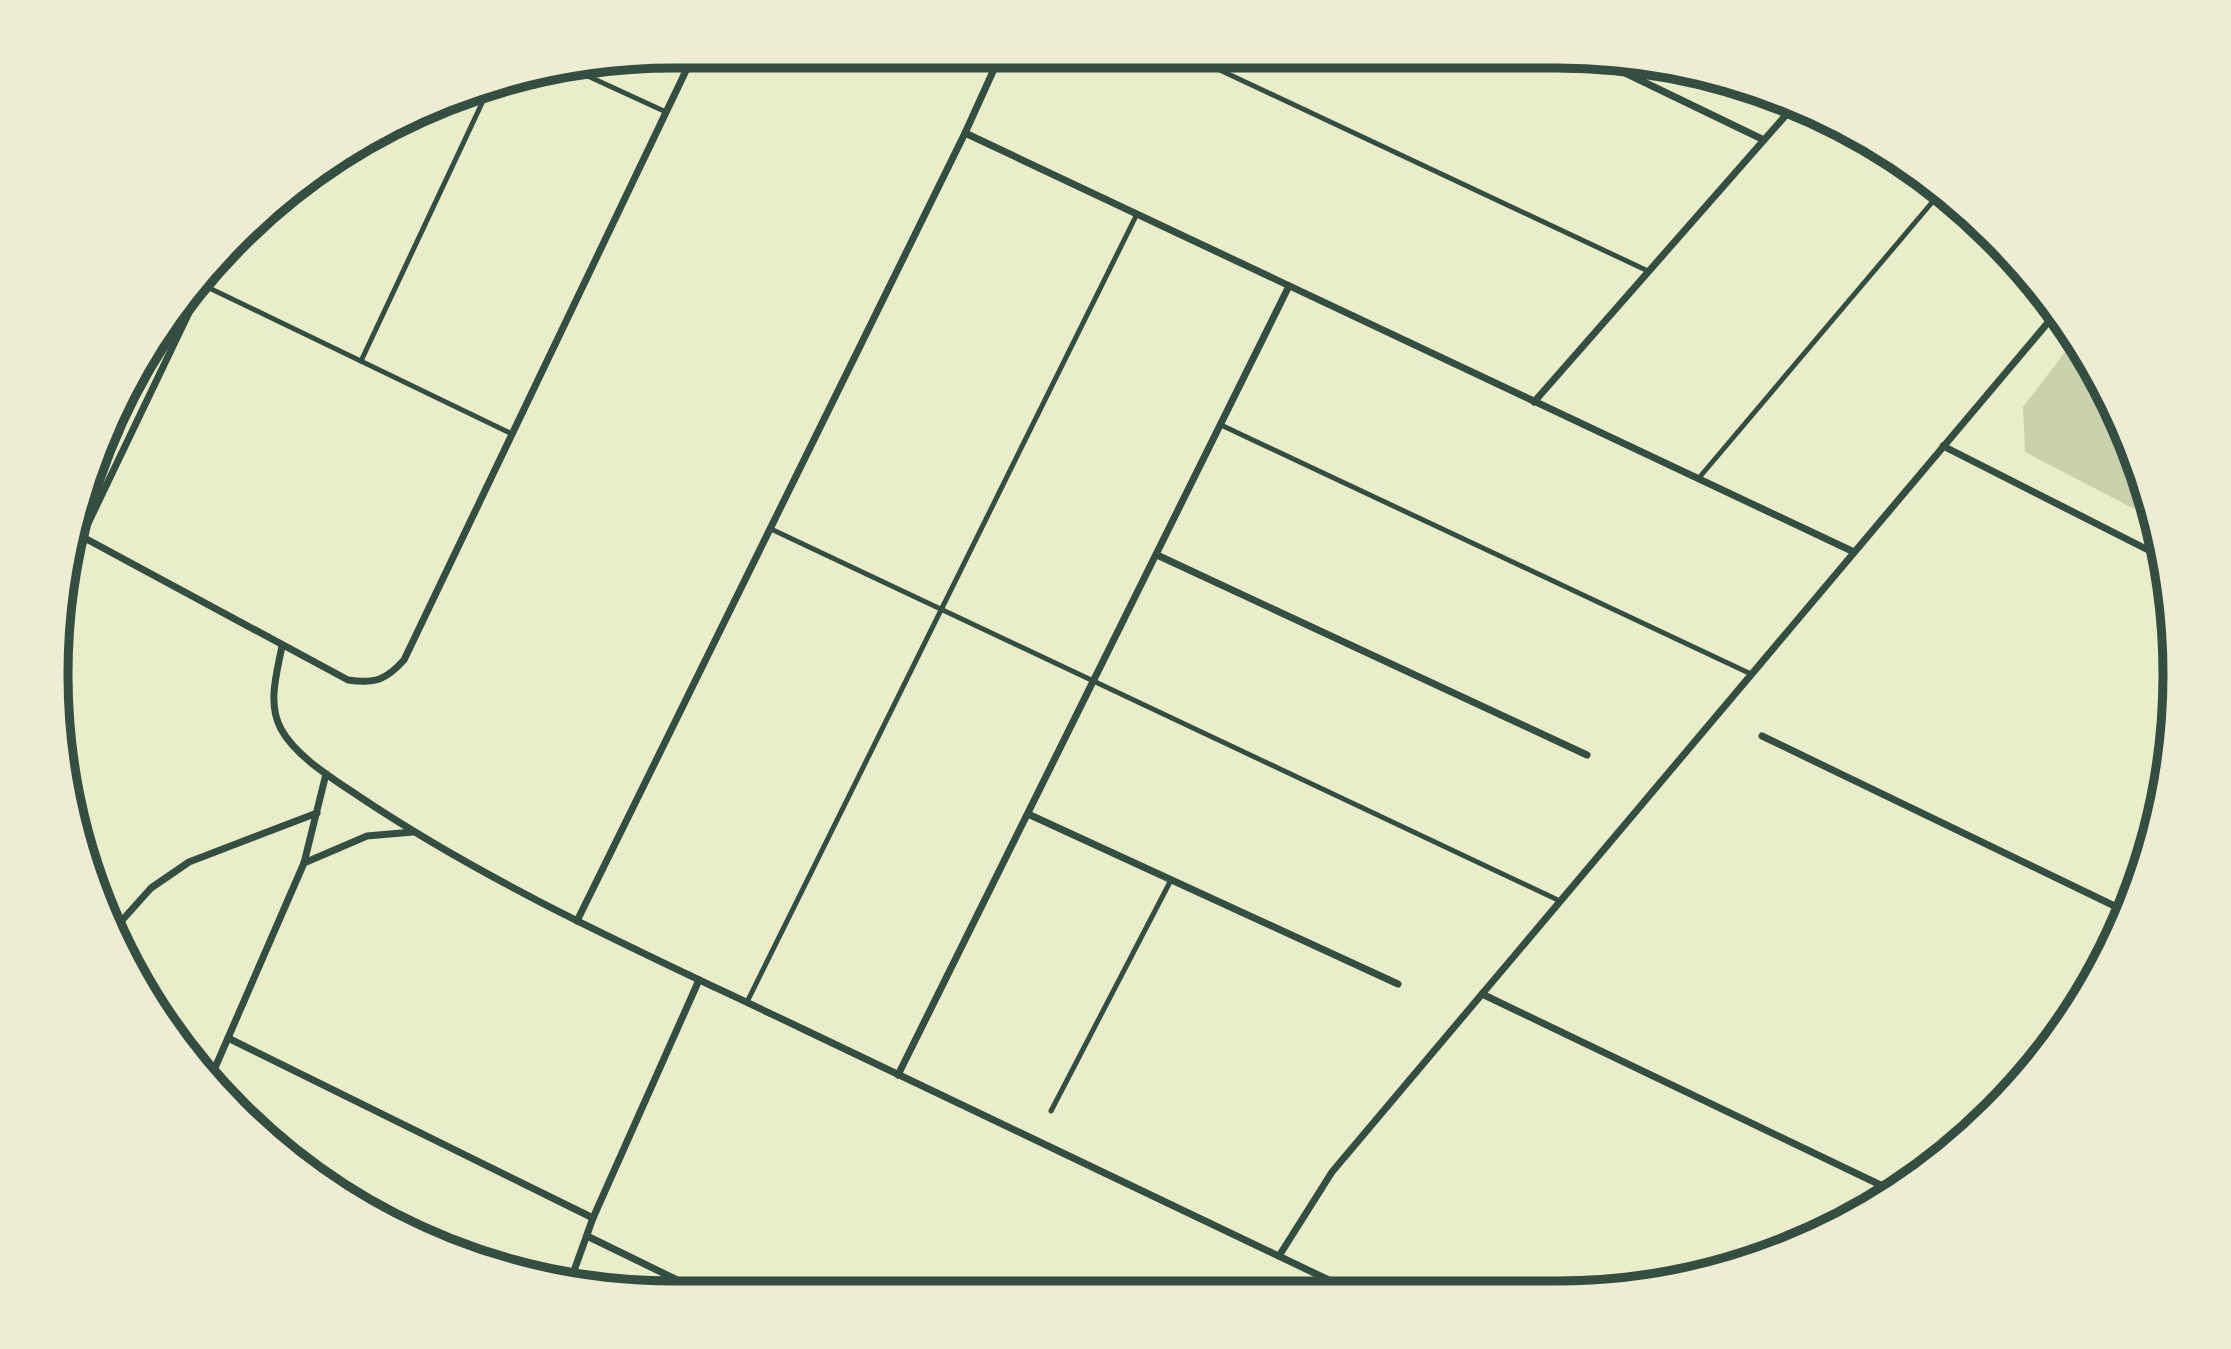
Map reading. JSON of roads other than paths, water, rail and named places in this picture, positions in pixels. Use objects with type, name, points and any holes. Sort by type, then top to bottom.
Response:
[{"type":"street","points":[[85,537],[348,680],[366,683],[392,673],[404,660],[687,68]]},
{"type":"street","points":[[577,920],[995,68]]},
{"type":"street","points":[[1629,72],[1764,140]]},
{"type":"street","points":[[1534,402],[1787,113]]},
{"type":"street","points":[[965,133],[1854,552]]},
{"type":"street","points":[[898,1074],[1289,286]]},
{"type":"street","points":[[89,519],[192,308]]},
{"type":"street","points":[[1279,1256],[1332,1172],[2049,321]]},
{"type":"street","points":[[1943,446],[2150,551]]},
{"type":"street","points":[[1157,555],[1587,755]]},
{"type":"street","points":[[282,646],[273,694],[281,730],[326,774],[413,832],[577,920],[699,980],[1331,1281]]},
{"type":"street","points":[[1762,736],[2117,907]]},
{"type":"street","points":[[215,1069],[304,863],[326,774]]},
{"type":"street","points":[[121,922],[151,888],[189,862],[317,813]]},
{"type":"street","points":[[1028,814],[1398,984]]},
{"type":"street","points":[[304,863],[367,836],[413,832]]},
{"type":"street","points":[[574,1272],[593,1218],[699,980]]},
{"type":"street","points":[[1482,994],[1882,1186]]},
{"type":"street","points":[[228,1038],[593,1218]]},
{"type":"street","points":[[587,1236],[679,1281]]},
{"type":"lane","points":[[1215,68],[1648,271]]},
{"type":"lane","points":[[585,75],[666,112]]},
{"type":"lane","points":[[361,361],[484,99]]},
{"type":"lane","points":[[1698,479],[1934,200]]},
{"type":"lane","points":[[747,1002],[1137,214]]},
{"type":"lane","points":[[208,288],[512,434]]},
{"type":"lane","points":[[1221,425],[1751,674]]},
{"type":"lane","points":[[771,529],[1560,901]]},
{"type":"lane","points":[[1051,1111],[1171,880]]}]
